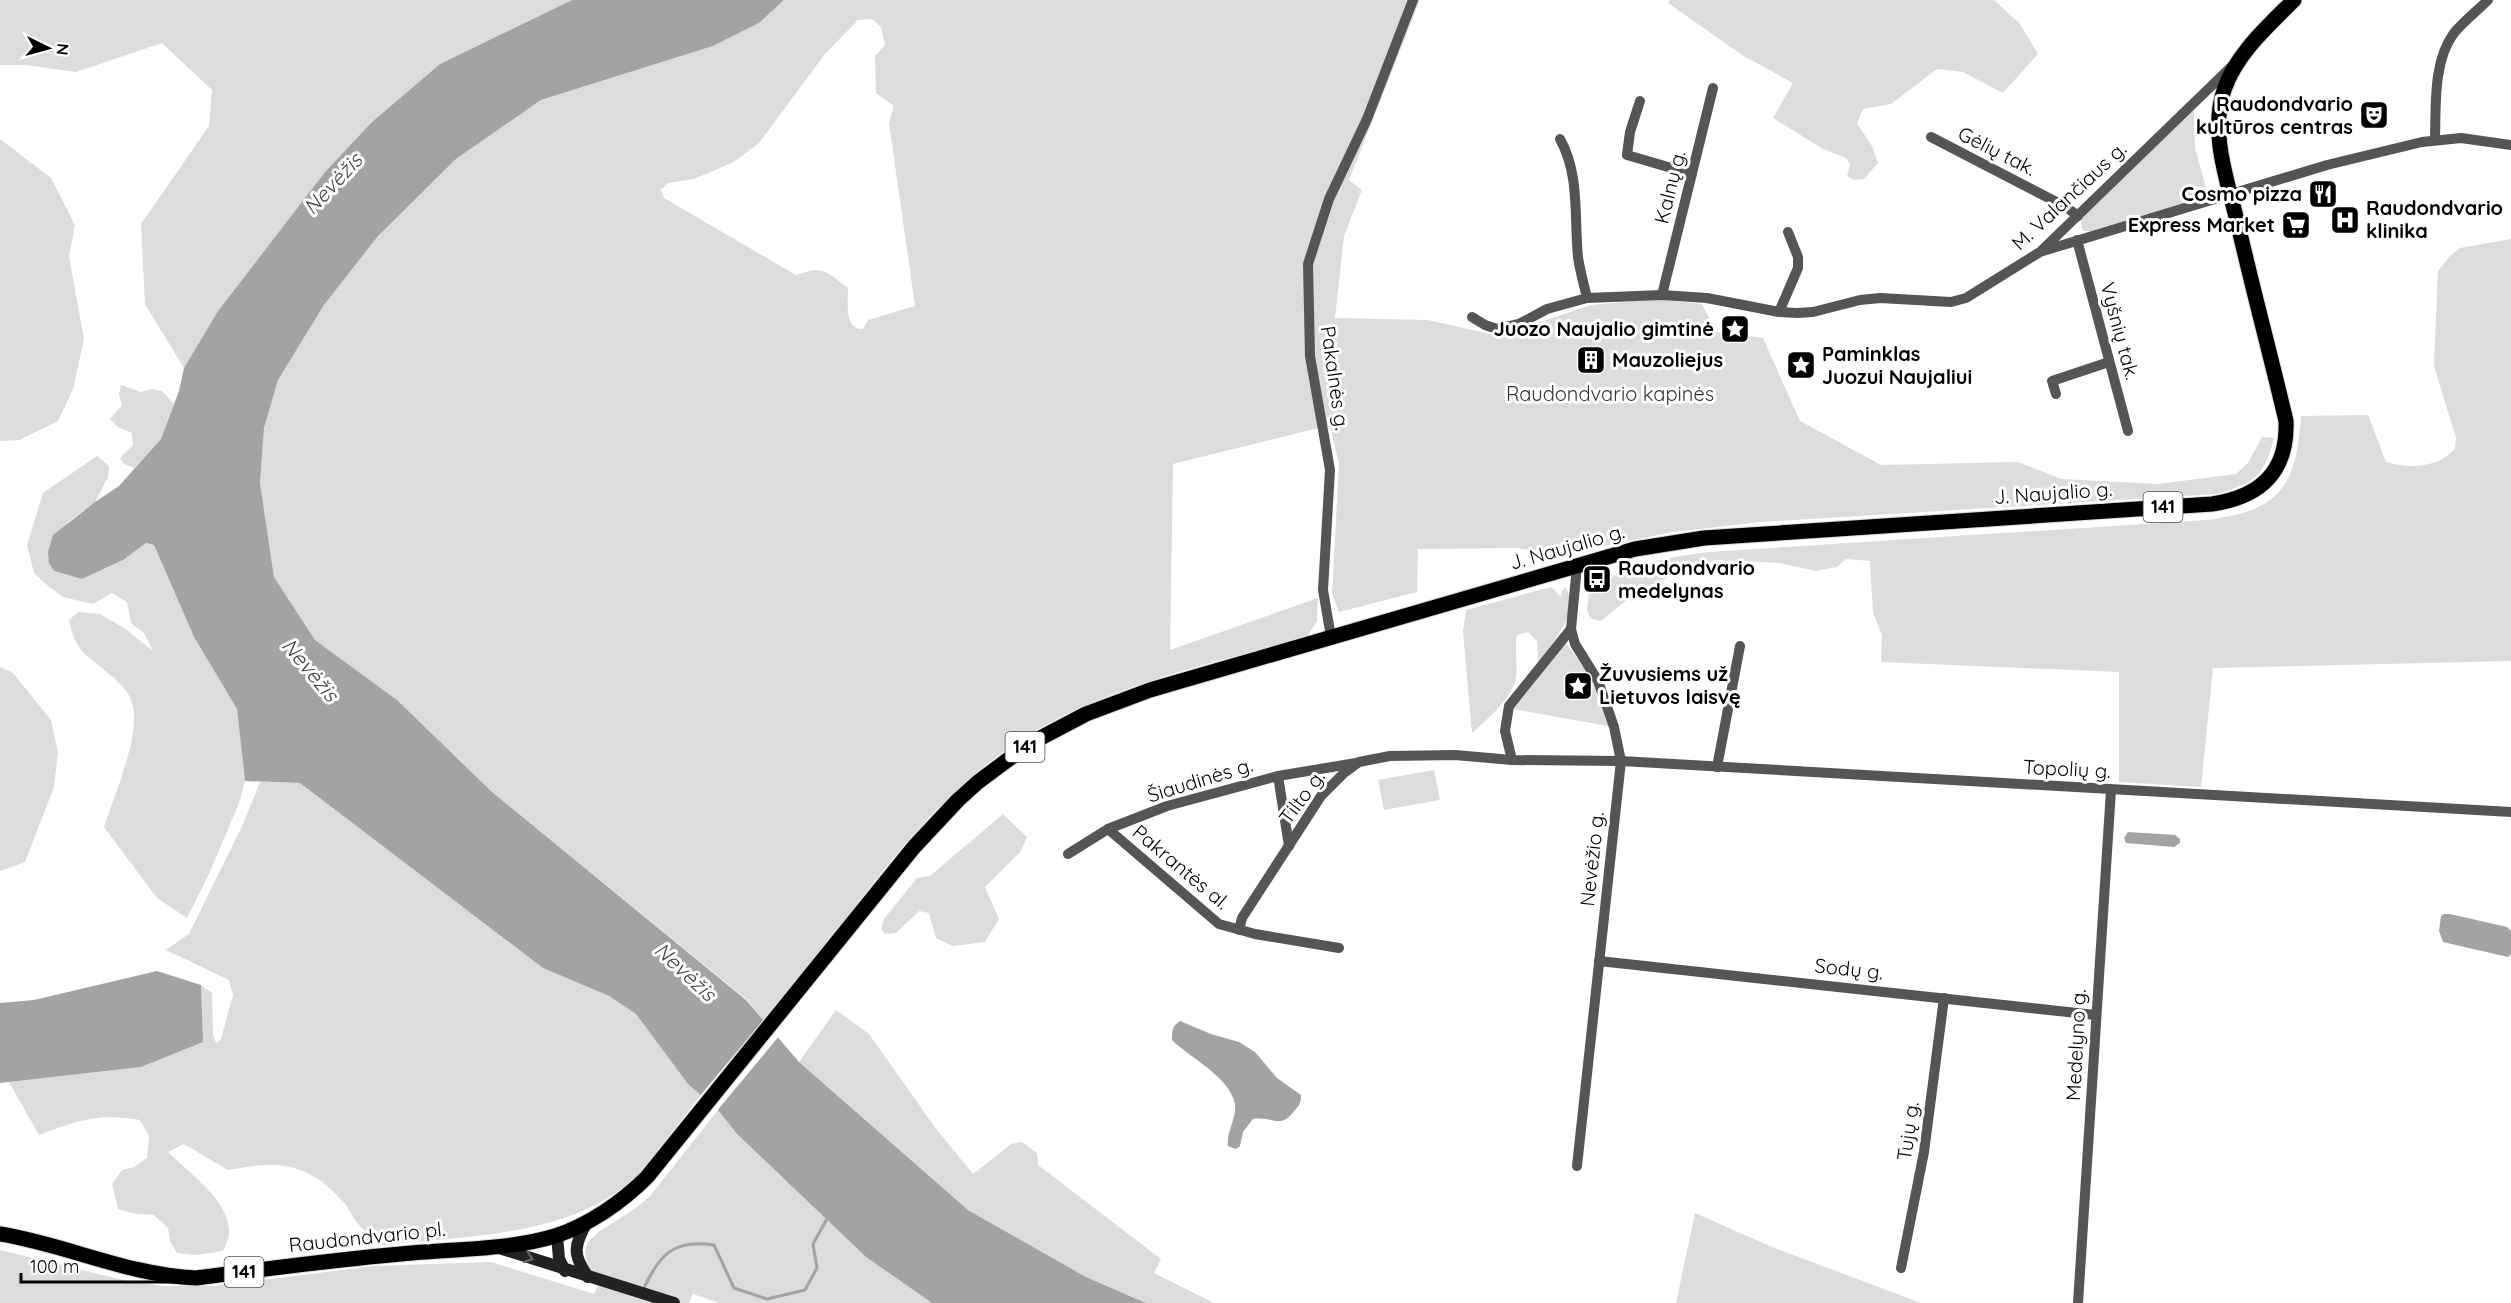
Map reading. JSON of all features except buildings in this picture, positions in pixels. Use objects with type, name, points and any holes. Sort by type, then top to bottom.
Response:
[{"type":"main road","name":"J. Naujalio g.","points":[[1331,637],[1635,549],[1687,539],[2212,504],[2233,501],[2258,489],[2273,472],[2281,458],[2285,448],[2286,421],[2231,194],[2218,119],[2224,89],[2241,57],[2294,0]]},
{"type":"main road","name":"141","points":[[557,1235],[587,1222],[635,1190],[804,986],[884,882],[938,820],[978,782],[1029,744],[1075,719],[1119,700],[1331,637]]},
{"type":"main road","points":[[587,1222],[575,1249],[578,1262],[588,1277]]},
{"type":"main road","name":"Raudondvario pl.","points":[[0,1234],[142,1272],[196,1278],[377,1256],[528,1242],[557,1235]]},
{"type":"main road","points":[[557,1235],[575,1249]]},
{"type":"main road","points":[[557,1235],[559,1259],[566,1271]]},
{"type":"main road","name":"Raudondvario pl.","points":[[492,1246],[674,1303]]},
{"type":"street","name":"Pakalnės g.","points":[[1331,637],[1323,590],[1330,470],[1310,356],[1308,264],[1329,199],[1367,119],[1413,0]]},
{"type":"street","points":[[2435,140],[2439,83],[2442,61],[2448,44],[2455,32],[2488,0]]},
{"type":"street","name":"M. Valančiaus g.","points":[[1473,317],[1497,329],[1519,324],[1547,309],[1587,298],[1662,295],[1707,298],[1779,312],[1813,312],[1860,300],[1880,298],[1951,302],[1966,298],[2040,252],[2241,57]]},
{"type":"street","name":"Kalnų g.","points":[[1662,295],[1713,88]]},
{"type":"street","points":[[1640,101],[1630,132],[1627,155],[1692,174]]},
{"type":"street","name":"Gėlių tak.","points":[[1931,136],[2066,207],[2078,216]]},
{"type":"street","points":[[2040,252],[2327,165],[2435,140],[2462,138],[2511,146]]},
{"type":"street","points":[[1560,139],[1569,155],[1574,176],[1579,259],[1587,298]]},
{"type":"street","points":[[1779,312],[1798,268],[1798,257],[1788,232]]},
{"type":"street","name":"Vyšnių tak.","points":[[2076,240],[2128,431]]},
{"type":"street","points":[[2056,394],[2052,381],[2109,362]]},
{"type":"street","name":"Nevėžio g.","points":[[1576,566],[1571,629],[1575,644],[1598,681],[1614,727],[1621,761],[1577,1166]]},
{"type":"street","points":[[1512,760],[1506,731],[1509,706],[1571,629]]},
{"type":"street","points":[[1717,767],[1740,646]]},
{"type":"street","name":"Tilto g.","points":[[1239,930],[1242,918],[1321,796],[1338,777],[1359,762],[1390,756],[1455,755],[1512,760],[1621,761]]},
{"type":"street","name":"Topolių g.","points":[[1621,761],[2511,812]]},
{"type":"street","name":"Šiaudinės g.","points":[[1068,854],[1108,829],[1167,806],[1278,776],[1359,762]]},
{"type":"street","name":"Šiaudinės g.","points":[[1278,776],[1288,846]]},
{"type":"street","name":"Medelyno g.","points":[[2078,1303],[2111,790]]},
{"type":"street","name":"Pakrantės al.","points":[[1108,829],[1218,924],[1339,948]]},
{"type":"street","name":"Sodų g.","points":[[1599,961],[2095,1015]]},
{"type":"street","name":"Tujų g.","points":[[1901,1268],[1924,1152],[1944,998]]},
{"type":"green space","points":[[0,0],[572,0],[440,64],[372,122],[325,172],[218,311],[184,368],[145,304],[141,224],[209,126],[212,90],[162,43],[76,72],[26,65],[0,65]]},
{"type":"green space","name":"Raudondvario kapinės","points":[[784,0],[1420,0],[1349,180],[1362,190],[1344,236],[1335,318],[1428,320],[1499,336],[1591,305],[1654,299],[1702,304],[1716,332],[1763,338],[1800,421],[1881,465],[2018,462],[2061,479],[2158,484],[2236,474],[2248,463],[2262,437],[2274,438],[2266,462],[2256,476],[2249,482],[2217,494],[1760,522],[1673,532],[1593,548],[1541,552],[1516,548],[1418,549],[1417,592],[1339,612],[1332,594],[1339,464],[1330,425],[1173,464],[1170,650],[1318,598],[1317,621],[1306,638],[1199,666],[1093,702],[1027,736],[992,760],[930,816],[875,881],[799,982],[796,980],[763,1020],[746,999],[492,792],[397,700],[315,640],[274,577],[260,483],[264,428],[278,380],[324,305],[378,236],[456,159],[541,100],[713,46],[759,23]],"holes":[[[872,19],[881,27],[885,45],[875,56],[876,93],[894,106],[889,123],[915,306],[868,320],[863,329],[857,328],[850,320],[848,288],[834,277],[819,270],[796,275],[664,198],[661,190],[668,183],[694,179],[734,162],[759,143],[825,54],[858,20]]]},
{"type":"green space","points":[[1670,0],[1994,0],[2020,24],[2038,54],[2003,93],[1963,72],[1937,69],[1891,104],[1863,109],[1857,123],[1872,146],[1878,163],[1864,179],[1854,180],[1847,176],[1850,165],[1846,158],[1823,149],[1773,118],[1793,83],[1742,55],[1668,3]]},
{"type":"green space","points":[[2194,110],[2195,147],[2208,196],[2092,231],[2083,231],[2081,222],[2085,213]]},
{"type":"green space","points":[[0,139],[51,178],[75,225],[69,256],[84,339],[73,389],[58,421],[19,440],[0,441]]},
{"type":"green space","points":[[2511,239],[2511,661],[2213,668],[2201,787],[2119,782],[2119,672],[1881,662],[1882,635],[1873,613],[1870,561],[1846,559],[1837,567],[1816,571],[1780,563],[1717,560],[1690,566],[1633,595],[1601,621],[1590,618],[1587,610],[1589,591],[1604,581],[1633,568],[1675,557],[1709,552],[2206,520],[2231,516],[2267,502],[2279,492],[2288,479],[2294,462],[2301,416],[2368,415],[2386,462],[2414,466],[2440,460],[2455,449],[2456,438],[2434,366],[2438,271],[2460,248]]},
{"type":"green space","points":[[121,385],[141,392],[152,389],[162,391],[174,404],[161,439],[135,468],[124,464],[120,458],[133,445],[132,433],[118,427],[110,419],[122,405],[119,394]]},
{"type":"green space","points":[[97,456],[109,466],[108,477],[95,502],[68,522],[54,571],[82,579],[123,560],[146,543],[154,545],[194,637],[237,709],[245,781],[239,803],[209,874],[187,918],[157,898],[104,827],[130,750],[134,719],[133,706],[127,692],[120,684],[78,646],[69,620],[78,612],[100,614],[127,630],[153,651],[144,633],[131,623],[127,602],[112,593],[93,604],[63,597],[34,573],[27,545],[43,493]]},
{"type":"green space","points":[[1551,587],[1561,597],[1565,587],[1570,596],[1568,616],[1563,626],[1538,662],[1537,641],[1528,632],[1517,635],[1514,684],[1498,708],[1472,733],[1463,632],[1466,610]]},
{"type":"green space","points":[[1565,642],[1590,675],[1608,726],[1513,709]]},
{"type":"green space","points":[[0,667],[13,673],[51,720],[58,753],[54,787],[25,862],[0,871]]},
{"type":"green space","points":[[1434,770],[1440,800],[1384,810],[1378,780]]},
{"type":"green space","points":[[260,782],[300,783],[543,968],[609,996],[636,1014],[688,1084],[701,1095],[635,1177],[610,1197],[581,1212],[549,1223],[482,1235],[383,1245],[358,1224],[345,1204],[332,1190],[306,1172],[278,1165],[228,1170],[184,1144],[168,1152],[207,1188],[228,1221],[229,1235],[223,1251],[196,1255],[177,1253],[170,1241],[168,1228],[154,1215],[137,1214],[118,1209],[112,1184],[122,1170],[134,1167],[147,1158],[149,1136],[140,1120],[112,1117],[88,1119],[39,1135],[9,1082],[141,1067],[202,1042],[201,985],[212,993],[213,1035],[216,1043],[221,1039],[233,995],[229,980],[166,950],[189,934],[243,824]]},
{"type":"green space","points":[[1003,814],[1027,837],[1021,851],[985,887],[999,919],[985,942],[953,946],[936,938],[929,913],[919,911],[896,933],[885,934],[881,929],[884,919],[917,878],[930,876]]},
{"type":"green space","points":[[836,1010],[869,1034],[934,1126],[973,1174],[1011,1144],[1022,1142],[1037,1153],[1038,1165],[1161,1259],[1154,1273],[1214,1303],[1146,1303],[1086,1277],[968,1210],[799,1062]]},
{"type":"green space","points":[[718,1110],[737,1134],[866,1257],[932,1303],[719,1303],[693,1294],[689,1303],[0,1303],[0,1250],[131,1282],[164,1286],[214,1286],[374,1266],[491,1262],[594,1294],[603,1275],[594,1273],[587,1267],[585,1251],[588,1242],[650,1196]]},
{"type":"green space","points":[[1695,1213],[1772,1247],[1921,1303],[1676,1303]]},
{"type":"water","name":"Nevėžis","points":[[572,0],[784,0],[759,23],[713,46],[541,100],[456,159],[378,236],[324,305],[278,380],[264,428],[260,483],[274,577],[315,640],[397,700],[492,792],[746,1000],[799,1062],[968,1210],[1086,1277],[1146,1303],[932,1303],[866,1257],[737,1134],[718,1110],[688,1084],[636,1014],[609,996],[543,968],[300,783],[245,781],[237,709],[194,637],[154,545],[146,543],[123,560],[82,579],[54,571],[49,563],[48,552],[53,535],[119,486],[161,439],[179,391],[184,368],[218,311],[325,172],[372,122],[440,64]]},
{"type":"water","points":[[2128,832],[2175,835],[2180,839],[2180,843],[2174,847],[2126,843],[2124,838]]},
{"type":"water","points":[[2444,914],[2507,927],[2511,931],[2511,954],[2508,957],[2443,942],[2439,931],[2441,916]]},
{"type":"water","points":[[157,971],[201,985],[203,1042],[141,1067],[0,1083],[0,1003],[34,1000]]},
{"type":"water","points":[[1180,1021],[1211,1034],[1239,1042],[1255,1052],[1277,1078],[1301,1095],[1297,1107],[1290,1116],[1281,1121],[1253,1119],[1243,1132],[1240,1146],[1236,1149],[1228,1146],[1235,1104],[1231,1094],[1217,1076],[1172,1040],[1173,1029]]},
{"type":"pier","points":[[765,1018],[780,1035],[716,1112],[699,1097]]},
{"type":"waterway","points":[[643,1290],[655,1267],[669,1252],[678,1247],[700,1244],[714,1245],[734,1288],[767,1299],[805,1290],[817,1268],[813,1244],[828,1217]]},
{"type":"place","name":"Raudondvario kultūros centras","points":[[2374,115]]},
{"type":"place","name":"Cosmo pizza","points":[[2323,194]]},
{"type":"place","name":"Raudondvario klinika","points":[[2345,220]]},
{"type":"place","name":"Express Market","points":[[2296,225]]},
{"type":"place","name":"Juozo Naujalio gimtinė","points":[[1735,329]]},
{"type":"place","name":"Mauzoliejus","points":[[1591,360]]},
{"type":"place","name":"Paminklas Juozui Naujaliui","points":[[1801,365]]},
{"type":"place","name":"Raudondvario medelynas","points":[[1597,579]]},
{"type":"place","name":"Žuvusiems už Lietuvos laisvę","points":[[1578,686]]}]
